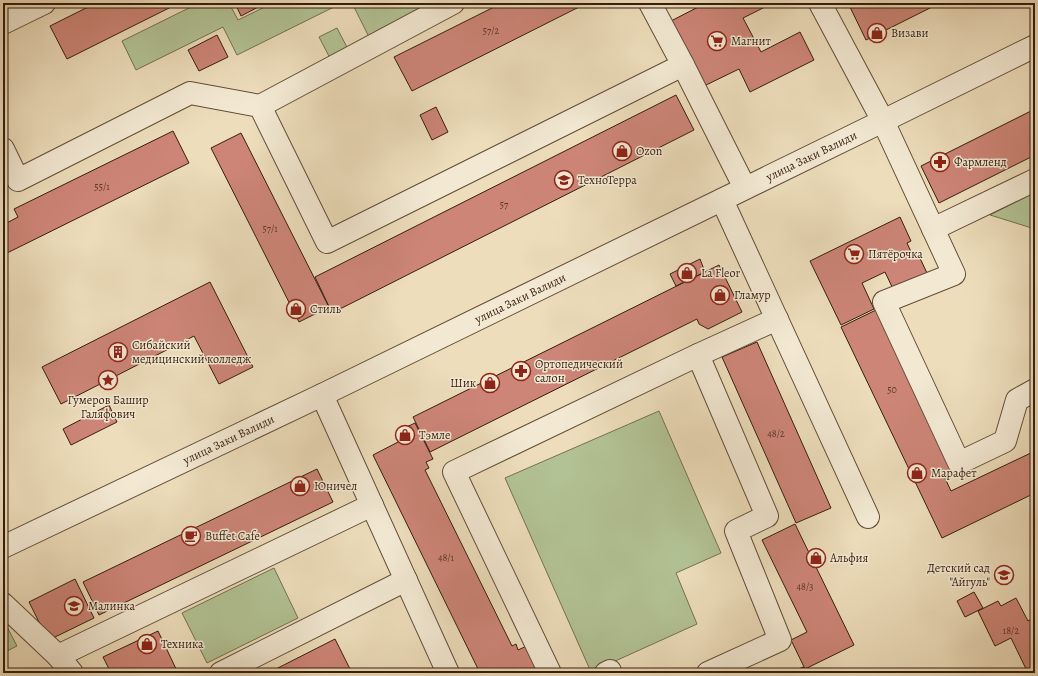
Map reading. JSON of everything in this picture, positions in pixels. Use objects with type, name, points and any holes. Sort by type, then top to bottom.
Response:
[{"type":"street","points":[[3,149],[18,180],[190,93],[260,106],[453,3]]},
{"type":"street","points":[[650,3],[745,188]]},
{"type":"street","points":[[820,3],[882,121],[954,274],[884,302],[959,463],[1005,442],[1017,400],[1035,390]]},
{"type":"street","points":[[3,24],[39,4]]},
{"type":"street","name":"улица Заки Валиди","points":[[3,546],[322,395],[1035,46]]},
{"type":"street","points":[[260,106],[327,242],[683,65]]},
{"type":"street","points":[[933,229],[1035,180]]},
{"type":"street","points":[[722,200],[868,517]]},
{"type":"street","points":[[550,673],[454,472],[698,355],[777,319]]},
{"type":"street","points":[[698,355],[767,516],[736,531],[780,640],[708,673]]},
{"type":"street","points":[[322,395],[448,673]]},
{"type":"street","points":[[58,656],[372,505]]},
{"type":"street","points":[[221,673],[406,580]]},
{"type":"street","points":[[3,604],[58,656],[72,673]]},
{"type":"green space","points":[[199,3],[229,3],[238,20],[273,3],[342,3],[237,55],[223,27],[136,70],[122,41]]},
{"type":"green space","points":[[352,3],[459,3],[373,45]]},
{"type":"green space","points":[[337,28],[350,53],[332,62],[319,37]]},
{"type":"green space","points":[[1035,192],[1035,229],[990,215]]},
{"type":"green space","points":[[659,411],[721,553],[676,573],[697,624],[591,672],[505,478]]},
{"type":"green space","points":[[274,568],[298,618],[207,663],[182,613]]},
{"type":"green space","points":[[3,619],[17,646],[3,653]]},
{"type":"building","points":[[96,3],[179,3],[67,59],[50,26]]},
{"type":"building","points":[[235,3],[266,3],[241,16]]},
{"type":"building","points":[[502,3],[587,3],[412,91],[394,57]]},
{"type":"building","points":[[706,3],[773,3],[743,18],[761,52],[800,32],[814,60],[750,92],[739,69],[704,86],[671,21]]},
{"type":"building","points":[[854,3],[940,3],[866,40],[849,5]]},
{"type":"building","points":[[217,35],[228,57],[199,71],[188,50]]},
{"type":"building","points":[[676,95],[694,130],[332,313],[315,277]]},
{"type":"building","points":[[436,107],[448,132],[432,140],[420,115]]},
{"type":"building","points":[[1035,109],[1035,155],[939,203],[921,166]]},
{"type":"building","points":[[173,131],[189,163],[3,255],[3,225],[18,217],[14,209]]},
{"type":"building","points":[[241,133],[329,307],[299,322],[211,148]]},
{"type":"building","points":[[900,217],[911,241],[907,243],[913,256],[918,254],[927,273],[893,289],[885,272],[862,283],[874,309],[841,325],[810,261]]},
{"type":"building","name":"La Fleor","points":[[700,259],[705,272],[676,286],[670,274]]},
{"type":"building","points":[[719,265],[742,312],[708,329],[699,324],[697,319],[430,452],[413,417]]},
{"type":"building","name":"Сибайский медицинский колледж","points":[[210,282],[253,367],[219,384],[194,336],[61,404],[42,367]]},
{"type":"building","points":[[876,310],[953,472],[944,476],[951,491],[1035,451],[1035,493],[942,538],[841,327]]},
{"type":"building","points":[[757,342],[831,508],[796,523],[722,357]]},
{"type":"building","points":[[109,405],[117,422],[71,445],[63,429]]},
{"type":"building","points":[[1035,408],[1035,422],[1030,411]]},
{"type":"building","points":[[415,423],[433,459],[426,462],[429,468],[425,470],[512,646],[516,644],[518,650],[529,645],[543,673],[480,673],[373,455],[400,441],[396,432]]},
{"type":"building","points":[[317,469],[333,502],[99,615],[83,582]]},
{"type":"building","points":[[795,524],[854,645],[805,669],[791,640],[807,632],[762,540]]},
{"type":"building","points":[[75,579],[94,618],[53,638],[39,622],[29,602]]},
{"type":"building","points":[[974,592],[983,608],[965,617],[957,601]]},
{"type":"building","points":[[1016,598],[1028,621],[1035,617],[1035,673],[1028,673],[1011,638],[995,646],[978,611],[998,601],[1001,606]]},
{"type":"building","name":"Техника","points":[[158,631],[178,673],[111,673],[103,657]]},
{"type":"building","points":[[335,639],[352,673],[268,673]]},
{"type":"building","points":[[803,667],[806,673],[790,673]]},
{"type":"place","name":"Визави","points":[[877,33]]},
{"type":"place","name":"Магнит","points":[[717,41]]},
{"type":"place","name":"Ozon","points":[[622,151]]},
{"type":"place","name":"Фармленд","points":[[940,162]]},
{"type":"place","name":"ТехноТерра","points":[[564,180]]},
{"type":"place","name":"Пятёрочка","points":[[854,254]]},
{"type":"place","name":"La Fleor","points":[[687,273]]},
{"type":"place","name":"Гламур","points":[[720,295]]},
{"type":"place","name":"Стиль","points":[[296,309]]},
{"type":"place","name":"Сибайский медицинский колледж","points":[[118,352]]},
{"type":"place","name":"Ортопедический салон","points":[[521,371]]},
{"type":"place","name":"Гумеров Башир Галяфович","points":[[108,380]]},
{"type":"place","name":"Шик","points":[[490,383]]},
{"type":"place","name":"Тэмле","points":[[405,435]]},
{"type":"place","name":"Марафет","points":[[917,473]]},
{"type":"place","name":"Юничел","points":[[300,486]]},
{"type":"place","name":"Buffet Cafe","points":[[191,536]]},
{"type":"place","name":"Альфия","points":[[816,558]]},
{"type":"place","name":"Детский сад \"Айгуль\"","points":[[1004,575]]},
{"type":"place","name":"Малинка","points":[[74,606]]},
{"type":"place","name":"Техника","points":[[147,644]]}]
